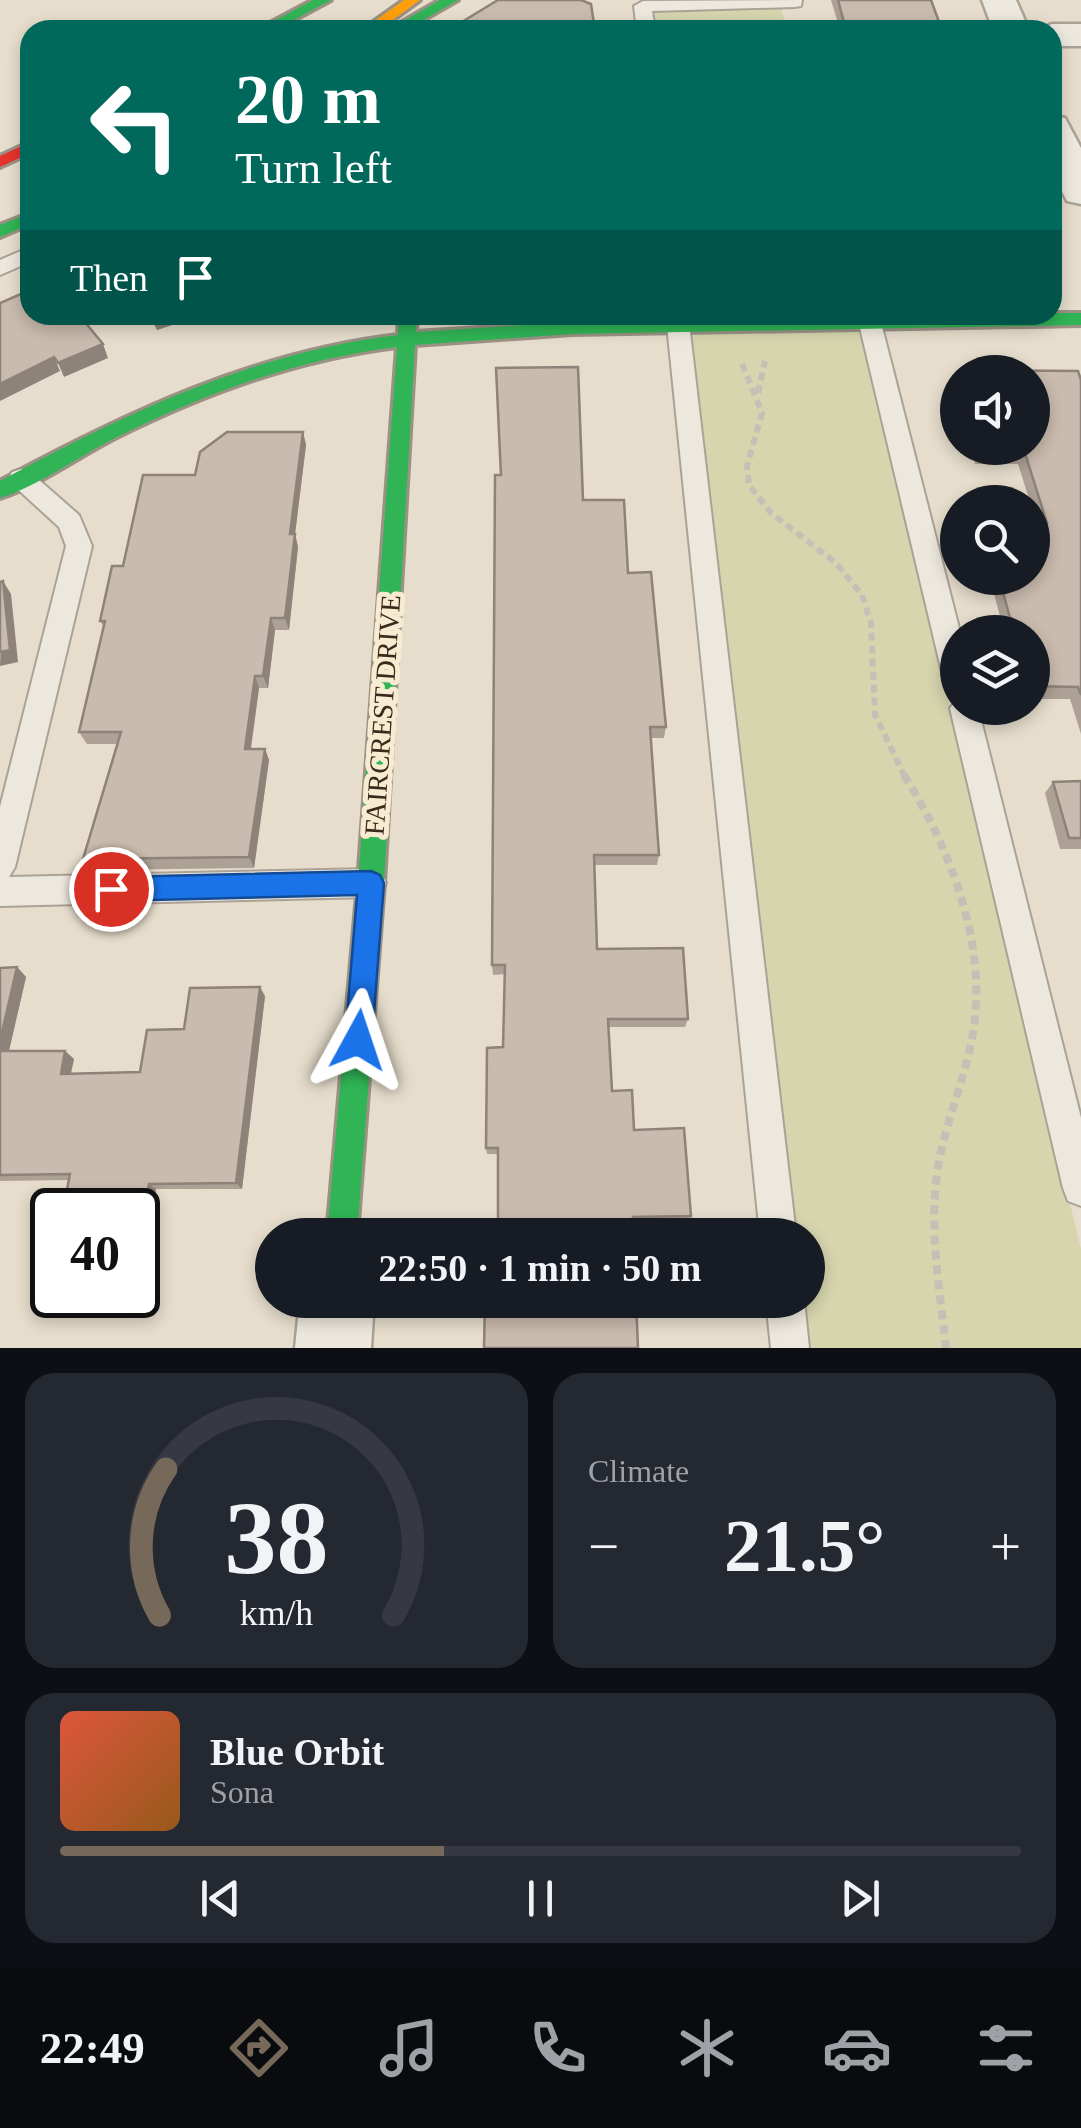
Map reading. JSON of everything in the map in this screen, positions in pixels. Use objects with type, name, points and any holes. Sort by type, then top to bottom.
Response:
[{"type":"main road","points":[[284,20],[324,0]]},
{"type":"main road","points":[[384,20],[413,0]]},
{"type":"main road","points":[[413,20],[450,0]]},
{"type":"main road","name":"FAIRCREST DRIVE","points":[[343,1218],[371,883],[407,325]]},
{"type":"main road","points":[[10,484],[135,418],[298,359],[406,341],[592,325]]},
{"type":"street","points":[[333,1348],[336,1318]]},
{"type":"lane","points":[[645,20],[643,6],[796,6]]},
{"type":"lane","points":[[679,325],[776,1218]]},
{"type":"lane","points":[[871,325],[942,615]]},
{"type":"lane","points":[[0,867],[79,546],[70,522],[10,484]]},
{"type":"lane","points":[[968,725],[1081,1188]]},
{"type":"lane","points":[[0,892],[371,883]]},
{"type":"lane","points":[[787,1318],[790,1348]]},
{"type":"path","points":[[758,394],[762,416],[746,468],[749,486],[778,518],[846,570],[864,598],[871,620],[875,714],[885,744],[944,848],[972,959],[974,1026],[940,1158],[934,1229],[946,1348]]},
{"type":"shaded area","points":[[642,0],[779,0],[784,20],[644,20]]},
{"type":"shaded area","points":[[676,325],[857,325],[940,666],[940,725],[954,725],[1081,1249],[1081,1348],[782,1348],[779,1318],[825,1318],[825,1218],[769,1218]]},
{"type":"building","points":[[498,0],[581,0],[591,4],[593,20],[465,20]]},
{"type":"building","points":[[838,0],[931,0],[938,20],[843,20]]},
{"type":"building","points":[[20,294],[20,325],[87,325],[103,344],[58,363],[54,357],[0,384],[0,303]]},
{"type":"building","points":[[578,367],[583,500],[624,500],[628,573],[651,572],[666,727],[650,727],[659,855],[594,855],[597,949],[683,948],[688,1019],[608,1019],[612,1091],[632,1090],[634,1130],[684,1128],[691,1216],[498,1218],[498,1148],[486,1148],[487,1048],[503,1047],[505,965],[492,965],[495,475],[501,475],[496,368]]},
{"type":"building","points":[[1050,371],[1078,371],[1081,695],[1078,687],[1050,686],[1050,615],[1009,615],[1004,595],[1050,595],[1050,485],[1035,485],[1029,465],[1050,465]]},
{"type":"building","points":[[227,432],[303,432],[290,534],[295,534],[285,618],[271,618],[263,676],[255,676],[245,749],[265,749],[249,857],[83,859],[121,732],[79,732],[105,621],[100,621],[112,566],[123,566],[143,475],[195,475],[200,452]]},
{"type":"building","points":[[3,581],[10,650],[0,652],[0,582]]},
{"type":"building","points":[[1081,781],[1081,838],[1069,838],[1053,782]]},
{"type":"building","points":[[17,967],[0,1041],[0,968]]},
{"type":"building","points":[[260,987],[236,1183],[67,1188],[70,1174],[0,1175],[0,1051],[65,1051],[61,1074],[140,1072],[147,1030],[184,1029],[190,988]]},
{"type":"building","points":[[485,1318],[637,1318],[638,1348],[484,1348]]},
{"type":"traffic: fast","points":[[284,20],[324,0]]},
{"type":"traffic: fast","points":[[414,20],[451,0]]},
{"type":"traffic: fast","points":[[0,232],[20,223]]},
{"type":"traffic: fast","points":[[1062,319],[1081,319]]},
{"type":"traffic: fast","points":[[343,1218],[371,883],[407,325]]},
{"type":"traffic: fast","points":[[0,490],[182,399],[297,360],[388,342],[480,332],[722,325]]},
{"type":"traffic: slow","points":[[384,20],[413,0]]},
{"type":"traffic: jam","points":[[0,162],[20,152]]},
{"type":"route","points":[[111,889],[371,883],[358,1040]]}]
